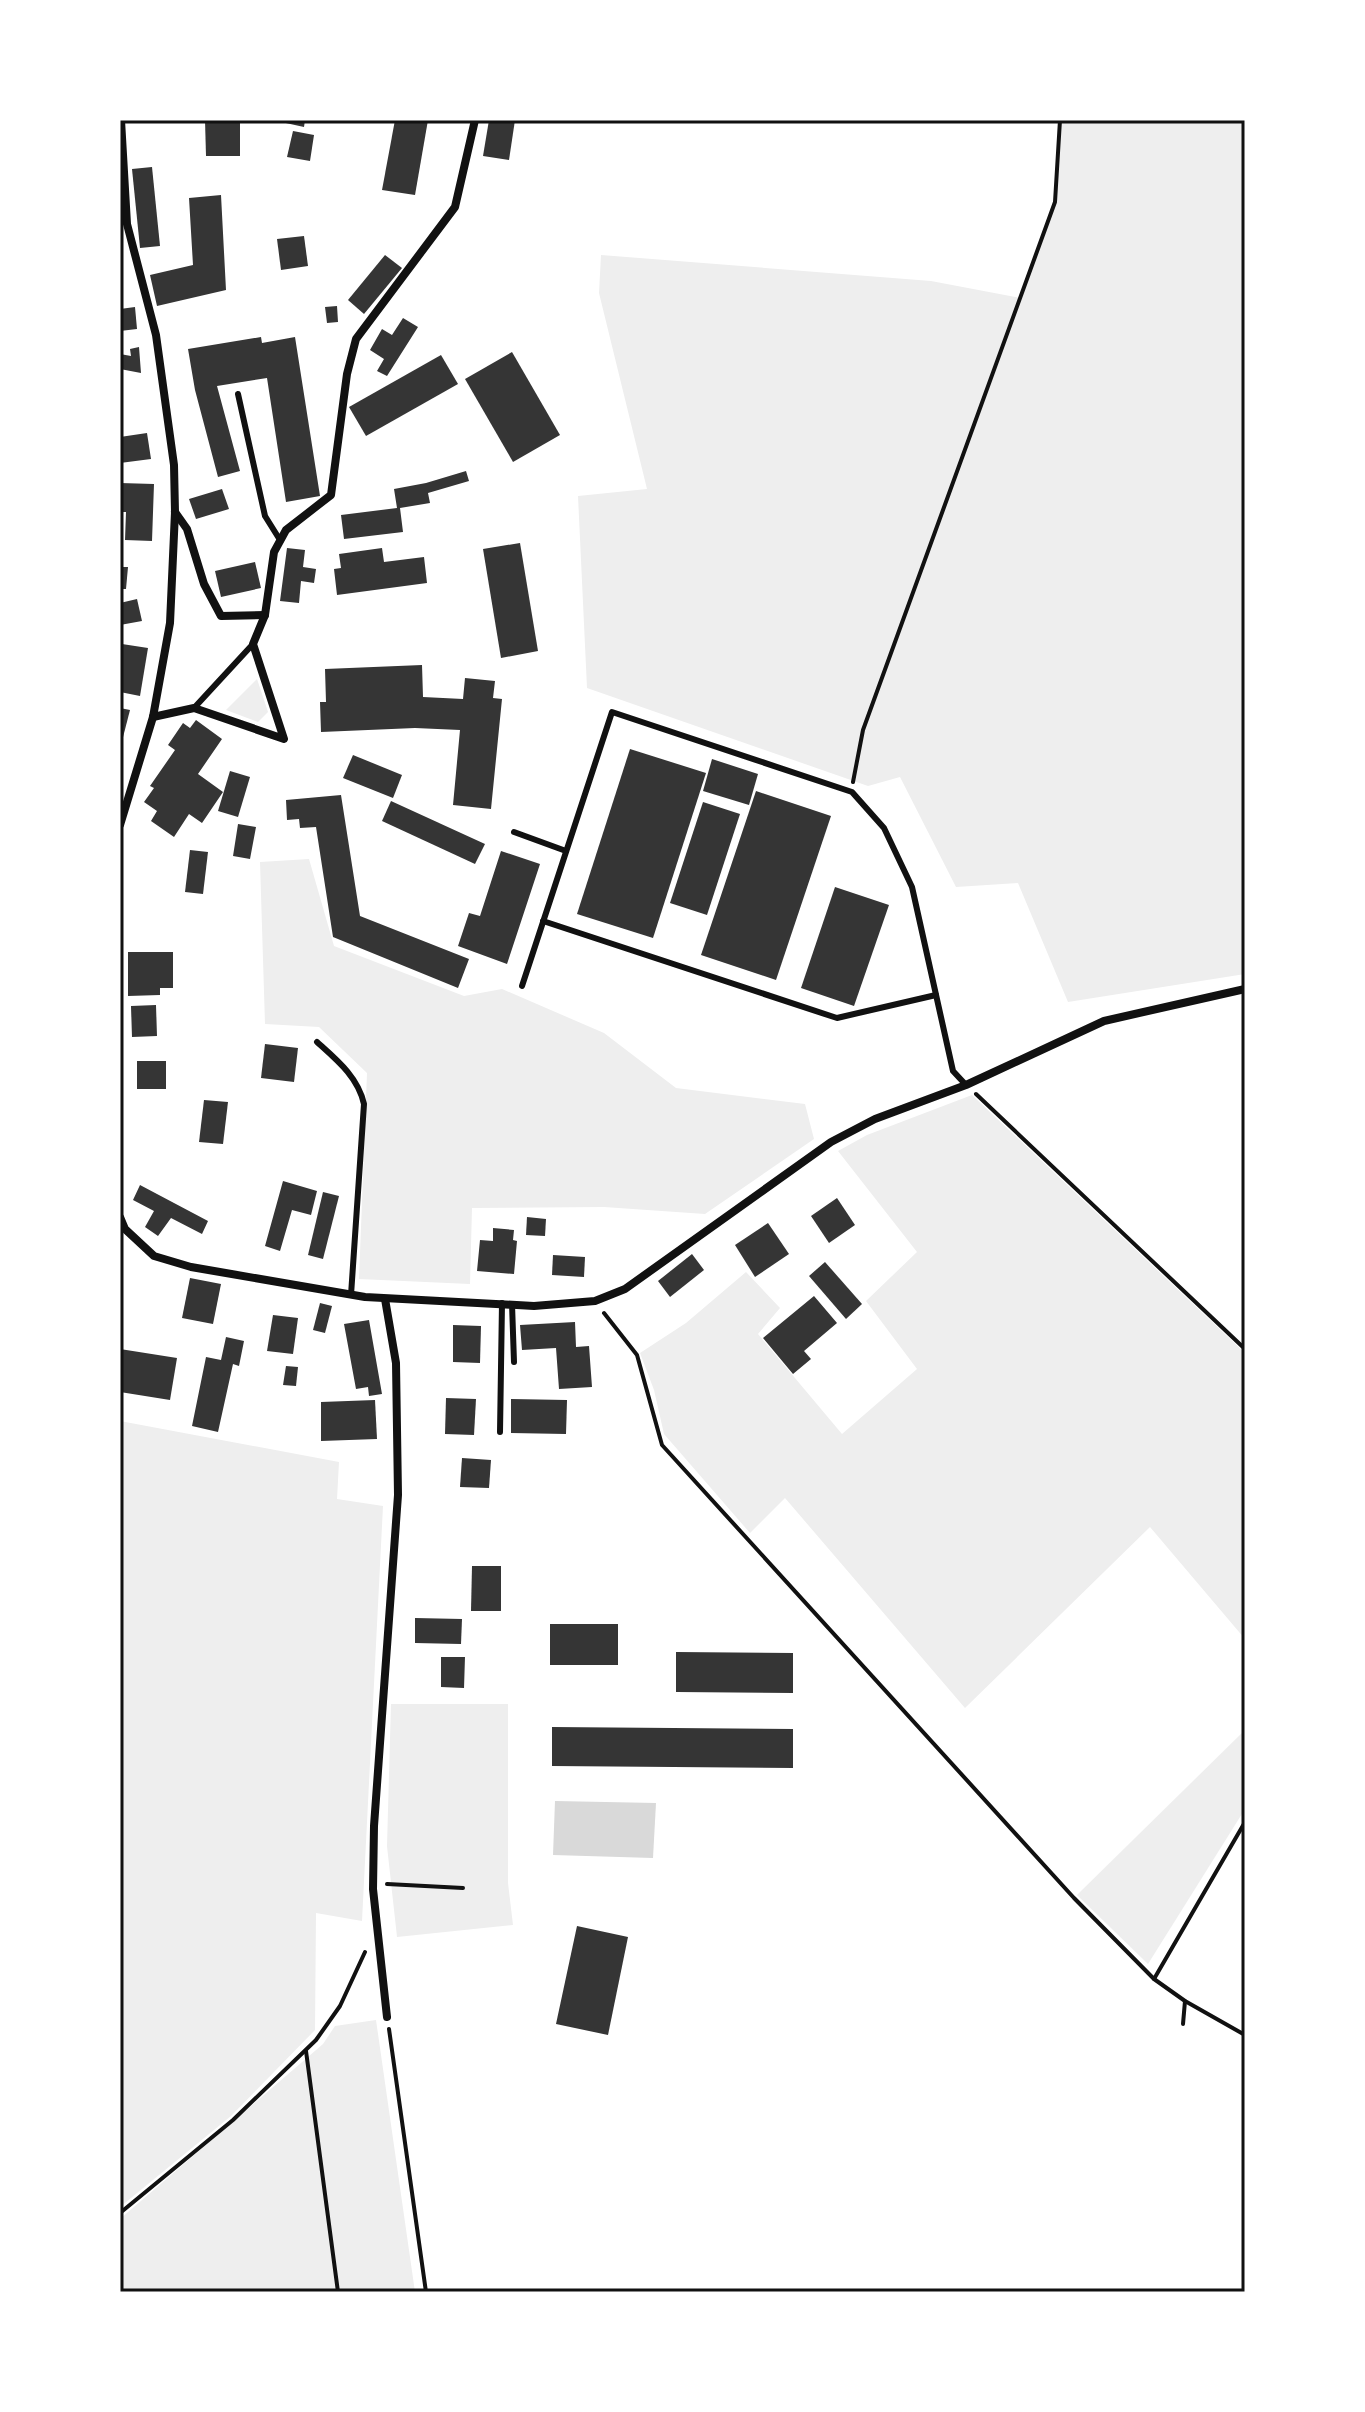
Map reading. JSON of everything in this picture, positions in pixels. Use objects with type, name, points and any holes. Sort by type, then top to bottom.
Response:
[{"type":"street","points":[[120,825],[153,717],[170,623],[175,512],[174,465],[156,335],[127,224],[121,120]]},
{"type":"street","points":[[153,717],[194,708],[284,739],[253,644],[265,615],[274,552],[286,530],[331,495],[347,374],[356,339],[455,207],[475,120]]},
{"type":"street","points":[[175,512],[187,529],[204,584],[221,616],[265,615]]},
{"type":"street","points":[[120,1217],[125,1229],[154,1256],[191,1267],[385,1299],[534,1306],[595,1301],[625,1289],[831,1142],[875,1119],[966,1085],[1104,1021],[1245,989]]},
{"type":"street","points":[[385,1299],[396,1363],[398,1495],[374,1826],[373,1883],[387,2017]]},
{"type":"lane","points":[[238,394],[265,516],[280,540]]},
{"type":"lane","points":[[194,708],[253,644]]},
{"type":"lane","points":[[522,986],[612,712],[852,792],[884,828],[912,887],[953,1071],[966,1085]]},
{"type":"lane","points":[[514,832],[566,851]]},
{"type":"lane","points":[[543,921],[837,1018],[936,995]]},
{"type":"lane","points":[[317,1042],[353,1077],[361,1089],[364,1104],[351,1295]]},
{"type":"lane","points":[[500,1432],[502,1303]]},
{"type":"lane","points":[[512,1304],[514,1362]]},
{"type":"path","points":[[852,792],[863,730],[1055,202],[1060,120]]},
{"type":"path","points":[[966,1085],[1245,1349]]},
{"type":"path","points":[[595,1301],[637,1355],[662,1445],[960,1775],[1154,1979],[1185,2001],[1245,2035]]},
{"type":"path","points":[[1154,1979],[1245,1822]]},
{"type":"path","points":[[373,1883],[463,1888]]},
{"type":"path","points":[[120,2213],[233,2120],[306,2051],[340,2006],[377,1929]]},
{"type":"path","points":[[1183,2024],[1185,2001]]},
{"type":"path","points":[[387,2017],[426,2292]]},
{"type":"path","points":[[306,2051],[338,2292]]},
{"type":"shaded area","points":[[1060,120],[1245,120],[1245,974],[1068,1002],[1018,883],[956,887],[900,777],[868,786],[587,688],[578,496],[647,489],[599,293],[601,255],[931,281],[1020,298],[1055,202]]},
{"type":"shaded area","points":[[257,679],[268,712],[258,722],[226,710]]},
{"type":"shaded area","points":[[309,859],[334,946],[464,996],[502,989],[604,1033],[676,1088],[805,1104],[814,1139],[705,1214],[604,1207],[472,1208],[470,1284],[359,1279],[367,1073],[319,1027],[265,1024],[260,862]]},
{"type":"shaded area","points":[[972,1095],[1245,1353],[1245,1639],[1150,1527],[965,1708],[785,1498],[750,1533],[664,1434],[654,1390],[640,1353],[686,1323],[746,1272],[780,1308],[758,1334],[842,1434],[917,1369],[866,1301],[917,1252],[838,1151],[867,1135]]},
{"type":"shaded area","points":[[120,1421],[339,1462],[337,1499],[383,1506],[362,1921],[316,1913],[315,2030],[231,2116],[120,2207]]},
{"type":"shaded area","points":[[391,1704],[508,1704],[508,1883],[513,1925],[397,1937],[387,1846]]},
{"type":"shaded area","points":[[1245,1730],[1245,1809],[1148,1964],[1077,1895]]},
{"type":"shaded area","points":[[555,1801],[656,1803],[653,1858],[553,1855]]},
{"type":"shaded area","points":[[376,2020],[415,2292],[120,2292],[120,2219],[323,2044],[335,2026]]},
{"type":"building","points":[[205,120],[240,120],[240,156],[206,156]]},
{"type":"building","points":[[272,120],[305,120],[304,127]]},
{"type":"building","points":[[395,120],[428,120],[415,195],[382,190]]},
{"type":"building","points":[[489,120],[515,120],[509,160],[483,156]]},
{"type":"building","points":[[293,131],[314,135],[310,161],[287,157]]},
{"type":"building","points":[[152,167],[160,246],[140,248],[132,169]]},
{"type":"building","points":[[221,195],[226,290],[157,306],[150,275],[193,265],[189,198]]},
{"type":"building","points":[[304,236],[308,266],[281,270],[277,239]]},
{"type":"building","points":[[385,255],[402,268],[364,314],[348,300]]},
{"type":"building","points":[[337,306],[338,322],[327,323],[325,307]]},
{"type":"building","points":[[135,307],[137,329],[120,331],[120,309]]},
{"type":"building","points":[[403,318],[418,327],[387,376],[377,371],[384,359],[370,350],[382,329],[392,335]]},
{"type":"building","points":[[261,337],[262,343],[295,337],[320,496],[286,502],[267,378],[217,386],[240,471],[218,477],[195,390],[188,349]]},
{"type":"building","points":[[139,347],[141,373],[120,369],[120,354],[131,356],[130,349]]},
{"type":"building","points":[[512,352],[560,435],[513,462],[465,379]]},
{"type":"building","points":[[441,355],[458,384],[366,436],[349,407]]},
{"type":"building","points":[[147,433],[151,459],[120,463],[120,437]]},
{"type":"building","points":[[466,471],[469,481],[428,493],[430,503],[400,508],[403,532],[344,539],[341,515],[397,508],[394,489]]},
{"type":"building","points":[[120,483],[154,484],[152,541],[125,540],[126,512],[120,512]]},
{"type":"building","points":[[222,489],[229,509],[196,519],[189,499]]},
{"type":"building","points":[[520,543],[538,651],[501,658],[483,549]]},
{"type":"building","points":[[287,548],[305,550],[303,567],[316,569],[314,583],[301,581],[299,603],[280,601]]},
{"type":"building","points":[[382,548],[384,562],[424,557],[427,583],[337,595],[334,569],[341,568],[339,554]]},
{"type":"building","points":[[255,562],[261,588],[221,597],[215,571]]},
{"type":"building","points":[[120,567],[128,567],[126,589],[120,589]]},
{"type":"building","points":[[137,599],[142,621],[120,625],[120,603]]},
{"type":"building","points":[[122,644],[148,648],[140,696],[120,692]]},
{"type":"building","points":[[422,665],[423,697],[463,699],[465,678],[495,681],[493,698],[502,699],[491,809],[453,805],[460,730],[415,728],[321,732],[320,702],[326,702],[325,669]]},
{"type":"building","points":[[120,708],[130,710],[121,745],[120,745]]},
{"type":"building","points":[[196,720],[222,739],[198,774],[223,792],[202,823],[189,814],[174,837],[151,821],[157,811],[144,802],[154,788],[150,786],[175,750],[168,745],[183,723],[190,728]]},
{"type":"building","points":[[630,749],[706,773],[653,938],[577,914]]},
{"type":"building","points":[[353,755],[402,775],[393,798],[343,778]]},
{"type":"building","points":[[712,759],[758,774],[749,805],[703,791]]},
{"type":"building","points":[[230,771],[250,777],[238,817],[218,811]]},
{"type":"building","points":[[756,791],[831,816],[776,980],[701,955]]},
{"type":"building","points":[[341,795],[360,916],[469,959],[458,988],[333,937],[316,827],[300,828],[299,819],[287,820],[286,800]]},
{"type":"building","points":[[391,801],[485,844],[475,864],[382,821]]},
{"type":"building","points":[[703,802],[740,814],[707,915],[670,903]]},
{"type":"building","points":[[238,824],[256,827],[250,859],[233,856]]},
{"type":"building","points":[[190,850],[208,852],[203,894],[185,892]]},
{"type":"building","points":[[501,851],[540,864],[507,964],[458,946],[469,913],[480,916]]},
{"type":"building","points":[[835,887],[889,905],[854,1006],[801,988]]},
{"type":"building","points":[[128,952],[173,952],[173,988],[160,988],[160,995],[128,996]]},
{"type":"building","points":[[156,1005],[157,1036],[132,1037],[131,1006]]},
{"type":"building","points":[[265,1044],[298,1048],[294,1082],[261,1078]]},
{"type":"building","points":[[137,1061],[166,1061],[166,1089],[137,1089]]},
{"type":"building","points":[[204,1100],[228,1102],[223,1144],[199,1142]]},
{"type":"building","points":[[283,1181],[317,1191],[311,1215],[292,1210],[280,1251],[265,1246]]},
{"type":"building","points":[[140,1185],[208,1221],[202,1234],[171,1218],[158,1236],[145,1227],[154,1211],[133,1200]]},
{"type":"building","points":[[323,1192],[339,1196],[323,1259],[308,1255]]},
{"type":"building","points":[[837,1198],[855,1225],[829,1243],[811,1216]]},
{"type":"building","points":[[527,1217],[546,1219],[545,1236],[526,1235]]},
{"type":"building","points":[[768,1223],[789,1254],[755,1277],[735,1245]]},
{"type":"building","points":[[493,1228],[514,1230],[513,1240],[517,1241],[514,1274],[477,1271],[480,1240],[493,1241]]},
{"type":"building","points":[[692,1254],[704,1270],[670,1297],[658,1281]]},
{"type":"building","points":[[553,1255],[585,1257],[584,1277],[552,1275]]},
{"type":"building","points":[[825,1262],[862,1304],[846,1319],[809,1276]]},
{"type":"building","points":[[190,1278],[221,1284],[213,1324],[182,1318]]},
{"type":"building","points":[[814,1296],[837,1323],[804,1351],[811,1359],[793,1374],[763,1338]]},
{"type":"building","points":[[320,1303],[332,1306],[325,1333],[313,1330]]},
{"type":"building","points":[[273,1315],[298,1318],[293,1354],[267,1351]]},
{"type":"building","points":[[369,1320],[382,1394],[369,1396],[368,1387],[356,1389],[344,1324]]},
{"type":"building","points":[[575,1322],[576,1347],[589,1346],[592,1387],[559,1389],[556,1348],[522,1350],[520,1325]]},
{"type":"building","points":[[453,1325],[481,1326],[480,1363],[453,1362]]},
{"type":"building","points":[[226,1337],[244,1341],[239,1366],[233,1364],[218,1432],[192,1426],[206,1357],[221,1360]]},
{"type":"building","points":[[120,1349],[177,1358],[170,1400],[120,1392]]},
{"type":"building","points":[[286,1366],[298,1367],[296,1386],[283,1385]]},
{"type":"building","points":[[446,1398],[476,1399],[474,1435],[445,1434]]},
{"type":"building","points":[[511,1399],[567,1400],[566,1434],[511,1433]]},
{"type":"building","points":[[375,1400],[377,1439],[321,1441],[321,1402]]},
{"type":"building","points":[[462,1458],[491,1460],[489,1488],[460,1487]]},
{"type":"building","points":[[472,1566],[501,1566],[501,1611],[471,1611]]},
{"type":"building","points":[[415,1618],[462,1619],[461,1644],[415,1643]]},
{"type":"building","points":[[550,1624],[618,1624],[618,1665],[550,1665]]},
{"type":"building","points":[[676,1652],[793,1653],[793,1693],[676,1692]]},
{"type":"building","points":[[441,1657],[465,1657],[464,1688],[441,1687]]},
{"type":"building","points":[[552,1727],[793,1729],[793,1768],[552,1766]]},
{"type":"building","points":[[577,1926],[628,1937],[608,2035],[556,2024]]}]
